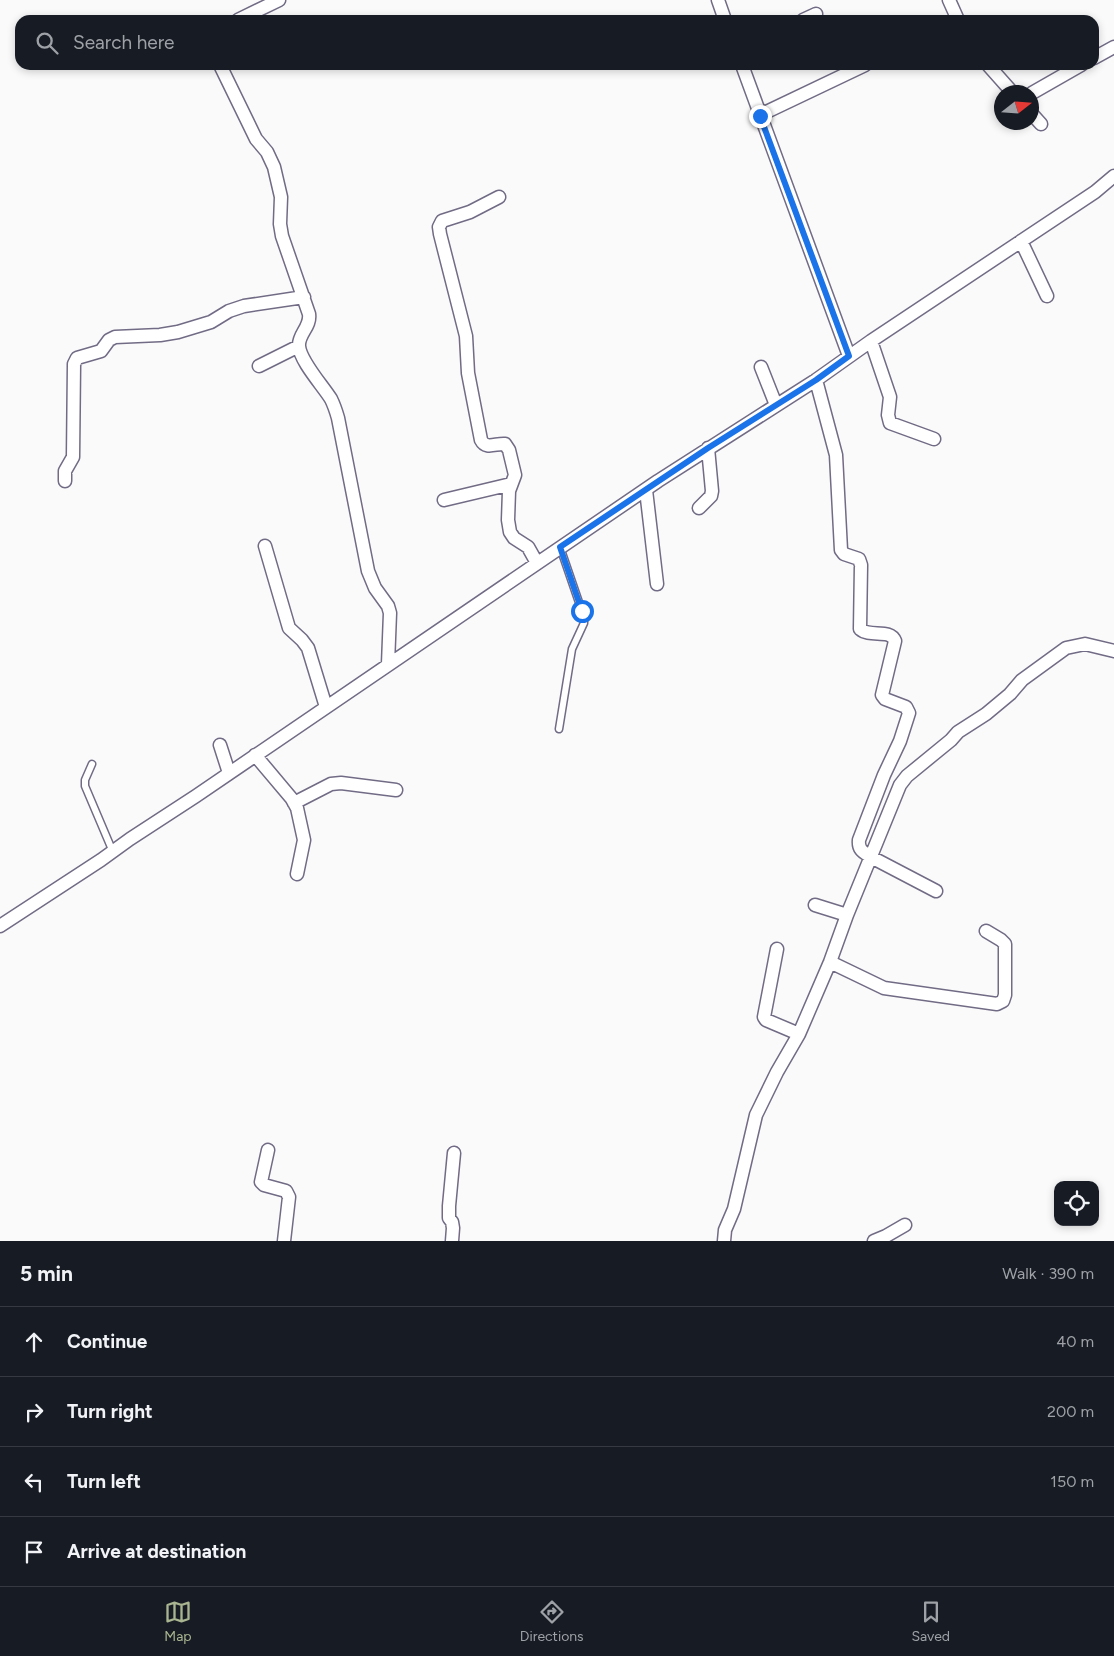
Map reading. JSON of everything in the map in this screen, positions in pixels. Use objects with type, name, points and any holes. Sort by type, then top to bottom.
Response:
[{"type":"street","points":[[248,15],[279,0]]},
{"type":"street","points":[[718,0],[723,15]]},
{"type":"street","points":[[949,0],[956,15]]},
{"type":"street","points":[[1099,55],[1114,47]]},
{"type":"street","points":[[222,70],[256,139],[267,152],[274,167],[281,197],[280,224],[282,236],[310,319],[299,340],[298,346],[303,359],[331,399],[338,418],[368,571],[375,588],[388,606],[390,613],[388,664]]},
{"type":"street","points":[[744,70],[849,356]]},
{"type":"street","points":[[760,116],[855,70]]},
{"type":"street","points":[[992,70],[1006,85]]},
{"type":"street","points":[[1039,90],[1073,70]]},
{"type":"street","points":[[0,926],[255,756],[560,547],[708,448],[816,380],[871,341],[1095,192],[1114,176]]},
{"type":"street","points":[[499,197],[470,212],[442,221],[439,227],[466,336],[468,373],[481,440],[487,446],[502,443],[508,446],[515,470],[514,479],[511,484],[508,520],[510,532],[514,538],[528,547],[537,563]]},
{"type":"street","points":[[1021,241],[1047,296]]},
{"type":"street","points":[[65,481],[65,471],[73,457],[74,364],[77,358],[101,351],[109,340],[115,337],[160,336],[211,322],[229,311],[244,306],[304,297]]},
{"type":"street","points":[[871,341],[890,397],[888,415],[890,423],[934,439]]},
{"type":"street","points":[[259,366],[298,346]]},
{"type":"street","points":[[761,368],[776,405]]},
{"type":"street","points":[[816,380],[836,455],[841,550],[844,554],[859,559],[861,565],[860,629],[865,633],[890,634],[894,638],[895,641],[882,695],[885,699],[906,707],[909,713],[900,741],[884,775],[859,840],[859,845],[866,854],[936,891]]},
{"type":"street","points":[[699,508],[711,496],[712,491],[708,448]]},
{"type":"street","points":[[444,500],[511,484]]},
{"type":"street","points":[[646,490],[657,584]]},
{"type":"street","points":[[264,546],[289,628],[308,648],[326,707]]},
{"type":"street","points":[[724,1241],[725,1230],[734,1209],[756,1115],[777,1072],[799,1034],[830,962],[843,914],[866,854],[900,785],[907,776],[958,732],[986,714],[1010,694],[1022,680],[1066,648],[1085,644],[1114,651]]},
{"type":"street","points":[[220,745],[229,773]]},
{"type":"street","points":[[255,756],[294,803],[300,818],[304,840],[297,874]]},
{"type":"street","points":[[294,803],[331,784],[396,790]]},
{"type":"street","points":[[814,905],[843,914]]},
{"type":"street","points":[[830,962],[884,988],[997,1004],[1003,1001],[1006,995],[1006,950],[1005,944],[1001,940],[986,931]]},
{"type":"street","points":[[777,949],[764,1017],[766,1020],[799,1034]]},
{"type":"street","points":[[268,1150],[261,1182],[264,1185],[286,1191],[289,1197],[284,1241]]},
{"type":"street","points":[[452,1230],[449,1206],[454,1153]]},
{"type":"street","points":[[874,1241],[905,1225]]},
{"type":"lane","points":[[559,729],[572,649],[584,623],[584,617],[560,547]]},
{"type":"lane","points":[[92,764],[85,780],[85,786],[113,852]]},
{"type":"route","points":[[582,611],[560,547],[708,448],[816,380],[849,356],[760,116]]}]
